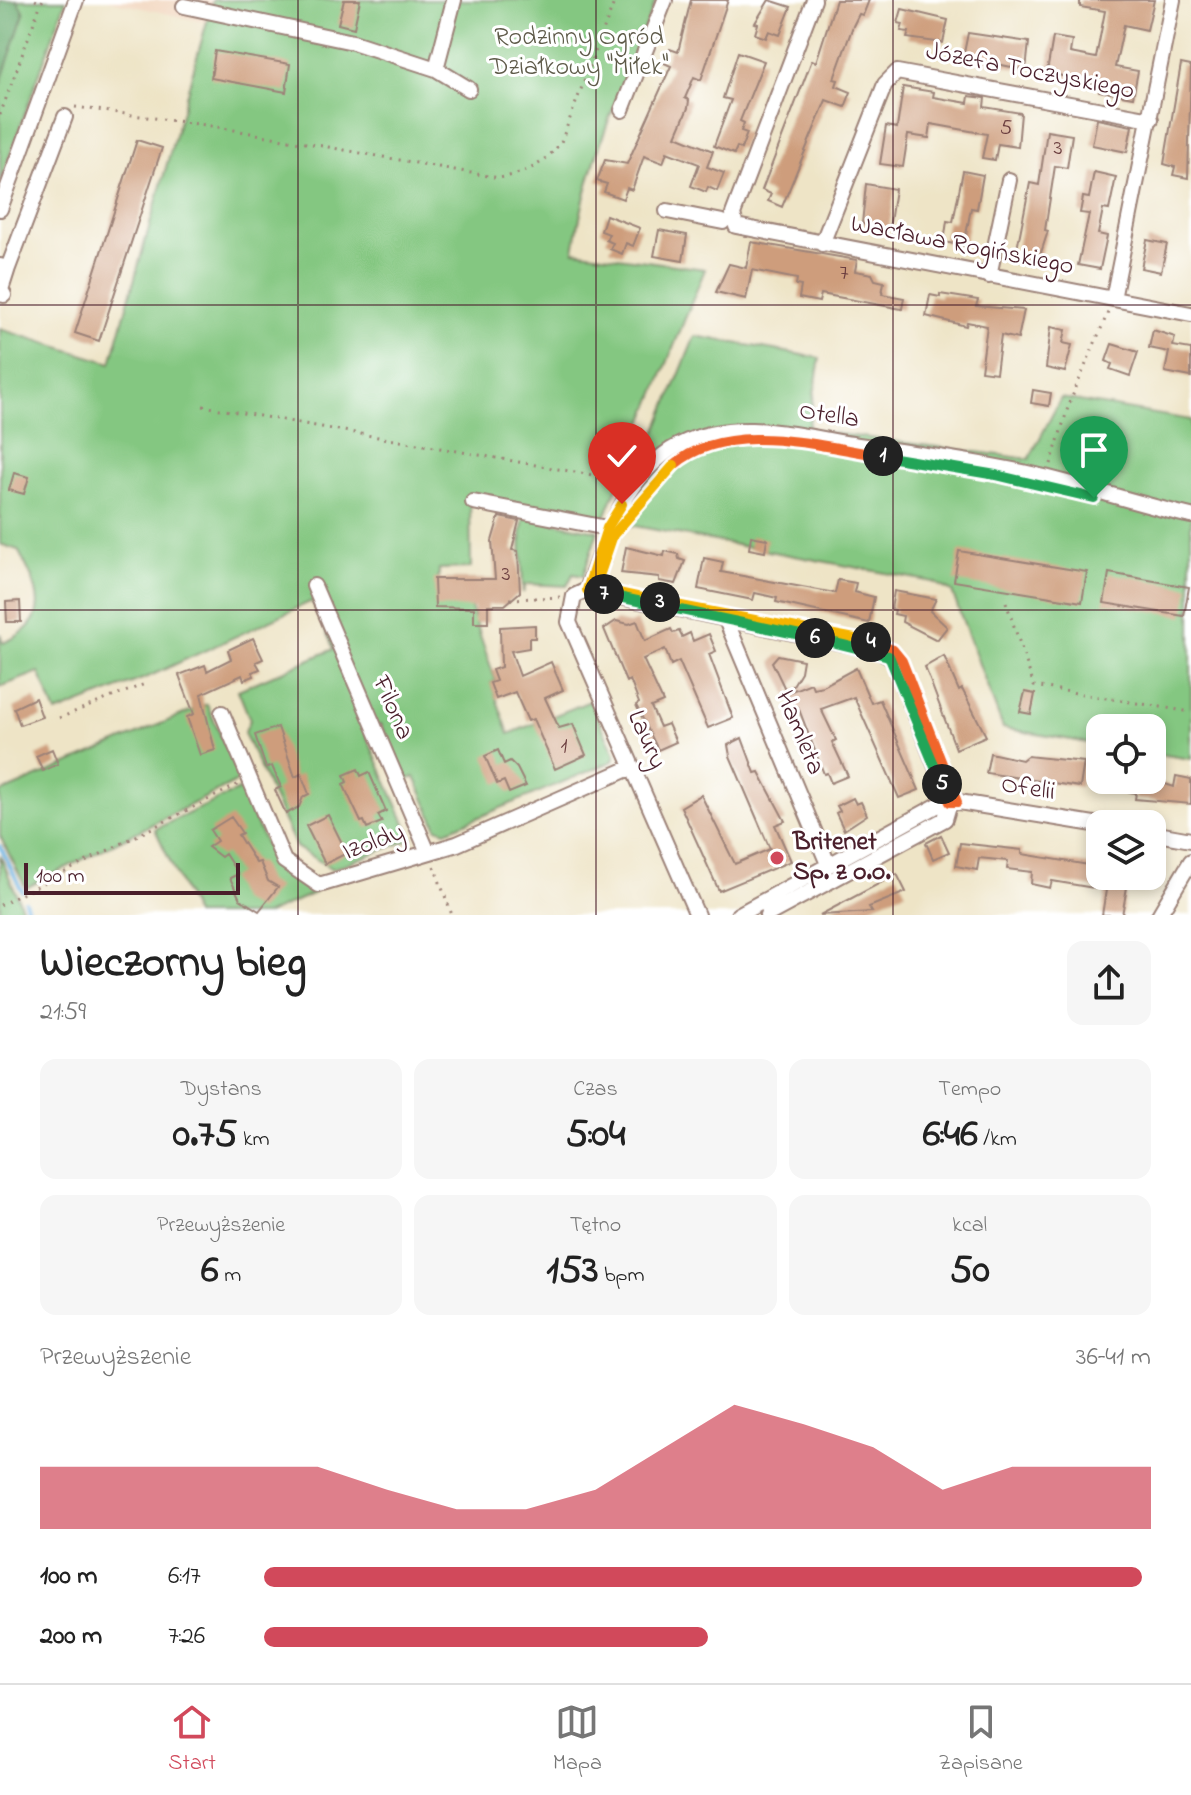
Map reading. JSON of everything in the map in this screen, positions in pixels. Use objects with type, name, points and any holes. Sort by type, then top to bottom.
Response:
[{"type":"street","points":[[0,209],[76,0]]},
{"type":"street","points":[[436,69],[454,0]]},
{"type":"street","points":[[622,110],[665,0]]},
{"type":"street","points":[[667,211],[728,218],[814,0]]},
{"type":"street","points":[[1113,299],[1173,0]]},
{"type":"street","points":[[184,6],[353,42],[436,69],[469,89]]},
{"type":"street","name":"Józefa Toczyskiego","points":[[822,244],[885,84],[897,72],[1151,119]]},
{"type":"street","points":[[5,279],[62,127]]},
{"type":"street","points":[[989,276],[1009,180]]},
{"type":"street","name":"Wacława Rogińskiego","points":[[728,218],[740,228],[1191,314]]},
{"type":"street","name":"Otella","points":[[587,590],[607,528],[634,488],[670,450],[721,431],[751,429],[998,467],[1191,516]]},
{"type":"street","points":[[473,502],[607,528]]},
{"type":"street","name":"Filona","points":[[314,586],[431,850]]},
{"type":"street","points":[[587,590],[889,656],[950,802],[945,819],[767,915]]},
{"type":"street","name":"Laury","points":[[587,590],[574,596],[569,622],[697,915]]},
{"type":"street","name":"Hamleta","points":[[726,620],[828,864]]},
{"type":"street","name":"Izoldy","points":[[222,713],[284,861],[319,885],[333,884],[431,850],[632,767]]},
{"type":"street","points":[[738,915],[828,864],[950,802]]},
{"type":"street","name":"Ofelii","points":[[950,802],[1086,823]]},
{"type":"street","points":[[1166,836],[1191,840]]},
{"type":"street","points":[[1159,915],[1191,861]]},
{"type":"path","points":[[0,115],[42,2],[35,0]]},
{"type":"path","points":[[62,127],[212,126],[499,178],[524,173],[549,159],[561,142],[615,0]]},
{"type":"path","points":[[1052,460],[1069,404],[1113,299]]},
{"type":"path","points":[[203,406],[620,480]]},
{"type":"path","points":[[635,511],[676,463]]},
{"type":"path","points":[[1006,602],[1034,686],[1191,712]]},
{"type":"path","points":[[59,718],[145,684]]},
{"type":"path","points":[[0,905],[249,780]]},
{"type":"path","points":[[431,850],[433,864],[452,915]]},
{"type":"shaded area","points":[[106,0],[213,0],[205,22]]},
{"type":"green space","points":[[17,0],[66,0],[0,182],[0,81],[24,13]]},
{"type":"green space","points":[[17,0],[24,13],[0,85],[0,1]]},
{"type":"green space","name":"Rodzinny Ogród Działkowy \"Miłek\"","points":[[213,0],[656,0],[597,154],[574,251],[705,269],[603,522],[470,498],[471,568],[439,569],[437,604],[470,604],[496,681],[491,683],[509,734],[590,701],[615,754],[613,761],[446,831],[437,828],[415,777],[406,780],[381,724],[366,735],[412,839],[332,869],[296,847],[244,733],[250,720],[238,690],[334,649],[312,601],[150,676],[56,713],[39,672],[0,687],[0,633],[3,643],[19,635],[36,615],[38,603],[32,578],[18,550],[0,544],[0,329],[111,363]]},
{"type":"green space","points":[[695,336],[820,358],[808,430],[1029,459],[1061,398],[1191,420],[1191,759],[1166,755],[1166,714],[1086,714],[1086,743],[1003,728],[952,592],[933,582],[619,523]]},
{"type":"green space","points":[[524,517],[598,531],[583,576],[573,574],[567,586],[526,584],[523,593],[521,534]]},
{"type":"green space","points":[[207,704],[240,780],[26,888],[0,836],[0,793]]},
{"type":"green space","points":[[241,789],[277,870],[314,893],[265,915],[195,915],[155,829]]},
{"type":"green space","points":[[0,855],[25,915],[0,915]]},
{"type":"building","points":[[344,0],[360,0],[354,28],[338,24]]},
{"type":"building","points":[[691,0],[728,0],[701,80],[694,77],[685,98],[689,100],[688,108],[676,136],[713,151],[707,167],[724,173],[717,191],[708,187],[706,192],[691,186],[699,164],[667,152],[663,163],[644,156],[632,190],[627,188],[623,199],[604,192],[607,184],[597,181],[605,160],[627,164],[671,66],[664,63],[670,49],[678,52]]},
{"type":"building","points":[[769,0],[791,7],[780,35],[769,31],[766,38],[755,34],[758,24],[755,23]]},
{"type":"building","points":[[836,0],[869,0],[863,15],[859,14],[853,26],[834,79],[838,80],[836,86],[851,92],[845,107],[826,100],[782,207],[768,201],[771,194],[762,190],[812,60],[816,62]]},
{"type":"building","points":[[1080,0],[1154,0],[1147,30],[1124,25],[1115,67],[1138,71],[1133,97],[1099,91],[1100,86],[1047,72],[1053,37],[1072,40],[1070,53],[1096,58],[1105,11],[1080,7]]},
{"type":"building","points":[[902,9],[948,20],[943,43],[907,38],[909,32],[901,31],[903,24],[898,23]]},
{"type":"building","points":[[968,33],[1029,42],[1026,70],[968,58],[969,54],[964,53]]},
{"type":"building","points":[[215,51],[290,64],[286,92],[211,78]]},
{"type":"building","points":[[738,52],[764,61],[740,121],[744,123],[741,131],[747,133],[741,149],[737,147],[734,154],[714,146],[731,100],[723,98]]},
{"type":"building","points":[[1181,64],[1191,66],[1188,178],[1173,175],[1175,167],[1164,164]]},
{"type":"building","points":[[903,87],[934,92],[933,97],[968,103],[969,96],[985,98],[984,107],[1021,113],[1018,147],[998,144],[995,160],[982,158],[987,134],[931,124],[929,138],[908,135],[903,167],[880,164],[886,126],[897,128]]},
{"type":"building","points":[[1097,119],[1132,126],[1127,152],[1092,145]]},
{"type":"building","points":[[1047,131],[1072,135],[1067,168],[1055,166],[1045,230],[1048,231],[1037,265],[1015,259],[1030,183],[1039,185]]},
{"type":"building","points":[[137,140],[162,148],[99,341],[75,333]]},
{"type":"building","points":[[963,171],[983,175],[977,209],[971,208],[964,246],[944,242],[947,221],[953,222]]},
{"type":"building","points":[[1094,172],[1116,177],[1109,210],[1103,209],[1098,234],[1107,236],[1100,269],[1078,265],[1089,214],[1080,213],[1083,197],[1089,198]]},
{"type":"building","points":[[866,184],[895,189],[889,229],[862,224]]},
{"type":"building","points":[[606,215],[640,228],[633,246],[626,243],[622,254],[610,249],[613,243],[606,240],[609,234],[601,231]]},
{"type":"building","points":[[659,230],[687,235],[683,261],[654,256]]},
{"type":"building","points":[[1147,240],[1167,244],[1161,272],[1141,268]]},
{"type":"building","points":[[751,242],[857,260],[855,271],[872,274],[875,280],[884,282],[882,294],[904,298],[902,309],[821,294],[819,302],[799,298],[801,286],[796,285],[797,279],[752,270],[746,299],[716,292],[729,264],[746,268]]},
{"type":"building","points":[[940,294],[978,300],[976,306],[1024,310],[1018,339],[1001,335],[996,373],[981,371],[987,326],[967,322],[966,326],[926,316],[930,295],[940,297]]},
{"type":"building","points":[[1051,327],[1066,330],[1063,343],[1072,345],[1065,372],[1046,368]]},
{"type":"building","points":[[1153,330],[1175,337],[1173,346],[1191,349],[1191,377],[1165,372],[1169,352],[1149,348]]},
{"type":"building","points":[[1112,344],[1138,352],[1130,376],[1110,369],[1112,364],[1106,361]]},
{"type":"building","points":[[1033,390],[1051,393],[1049,406],[1031,403]]},
{"type":"building","points":[[14,473],[29,477],[24,494],[9,490]]},
{"type":"building","points":[[499,517],[519,521],[512,550],[518,551],[520,592],[505,605],[488,605],[488,623],[474,623],[474,608],[435,607],[434,579],[495,579],[492,541]]},
{"type":"building","points":[[751,536],[767,539],[765,552],[749,549]]},
{"type":"building","points":[[626,547],[664,556],[665,551],[678,554],[679,559],[685,561],[676,584],[659,581],[659,577],[621,573]]},
{"type":"building","points":[[959,551],[1087,572],[1082,602],[954,581]]},
{"type":"building","points":[[704,558],[723,562],[721,572],[835,593],[838,580],[856,583],[854,592],[874,597],[869,623],[776,602],[777,598],[755,593],[753,600],[698,589]]},
{"type":"building","points":[[1109,573],[1189,587],[1184,616],[1104,603]]},
{"type":"building","points":[[894,591],[936,599],[930,611],[947,627],[937,640],[902,622],[903,616],[894,614],[895,610],[891,609]]},
{"type":"building","points":[[20,601],[21,622],[7,622],[6,602]]},
{"type":"building","points":[[616,621],[629,624],[637,621],[645,641],[671,629],[673,633],[679,631],[682,637],[690,633],[693,641],[709,634],[716,651],[709,654],[733,718],[708,728],[679,661],[671,665],[665,649],[643,659],[663,702],[651,707],[660,727],[668,724],[676,742],[658,750],[636,705],[639,703],[630,680],[626,682],[604,629]]},
{"type":"building","points":[[535,625],[535,638],[529,638],[529,648],[511,651],[520,676],[551,662],[563,690],[545,698],[559,728],[573,724],[586,755],[555,769],[533,719],[528,721],[515,692],[496,699],[490,683],[496,681],[492,670],[501,667],[500,627]]},
{"type":"building","points":[[253,638],[263,659],[256,662],[260,669],[252,672],[254,676],[244,680],[242,675],[201,694],[215,750],[200,755],[187,717],[194,714],[179,675],[205,665],[207,671],[231,659],[228,650]]},
{"type":"building","points":[[778,655],[803,660],[801,672],[789,692],[811,683],[813,688],[823,686],[856,668],[871,703],[880,700],[919,790],[899,798],[854,697],[821,709],[848,776],[831,783],[827,773],[824,774],[798,707],[794,708],[772,662]]},
{"type":"building","points":[[944,656],[959,691],[962,689],[986,736],[956,749],[925,667]]},
{"type":"building","points":[[1025,692],[1035,694],[1031,714],[1020,712]]},
{"type":"building","points":[[35,698],[42,717],[20,725],[14,708]]},
{"type":"building","points":[[278,727],[295,777],[301,774],[309,794],[303,797],[299,807],[286,814],[275,790],[281,787],[272,766],[266,768],[255,735]]},
{"type":"building","points":[[742,738],[755,773],[759,772],[785,821],[775,825],[791,861],[719,891],[681,807],[701,795],[735,864],[770,849],[730,756],[728,745]]},
{"type":"building","points":[[52,749],[58,764],[43,771],[36,756]]},
{"type":"building","points":[[498,750],[504,764],[510,761],[517,768],[526,786],[509,793],[504,781],[497,784],[485,756]]},
{"type":"building","points":[[990,753],[1022,760],[1027,756],[1084,762],[1080,787],[986,773]]},
{"type":"building","points":[[358,769],[361,776],[369,772],[386,811],[378,815],[382,822],[367,828],[343,784],[347,782],[344,775]]},
{"type":"building","points":[[1176,776],[1191,779],[1191,804],[1135,799],[1136,794],[1166,794],[1166,784],[1174,787]]},
{"type":"building","points":[[853,798],[856,804],[861,802],[867,815],[844,830],[836,813],[840,811],[837,806]]},
{"type":"building","points":[[328,815],[347,853],[325,864],[306,826]]},
{"type":"building","points":[[231,817],[242,833],[238,835],[256,863],[260,862],[268,881],[278,887],[259,911],[240,899],[230,878],[238,874],[225,854],[221,857],[208,847],[217,841],[210,830]]},
{"type":"building","points":[[941,835],[949,852],[933,859],[926,843]]},
{"type":"building","points":[[960,843],[1022,850],[1022,854],[1086,865],[1086,887],[1052,881],[1050,888],[1031,884],[1032,872],[1007,869],[1008,861],[979,858],[977,870],[956,866]]},
{"type":"building","points":[[897,874],[906,892],[869,907],[872,912],[820,915]]},
{"type":"building","points":[[1106,890],[1126,890],[1122,915],[1102,915]]},
{"type":"waterway","points":[[0,846],[22,891]]},
{"type":"waterway","points":[[25,901],[30,915]]},
{"type":"place","name":"Britenet Sp. z o.o.","points":[[777,858]]},
{"type":"route","points":[[622,504],[607,528],[587,590],[876,650],[889,656],[895,664],[950,802],[957,802],[902,661],[893,650],[876,643],[595,588],[613,535],[681,459],[704,449],[748,438],[953,467],[1094,498]]}]
